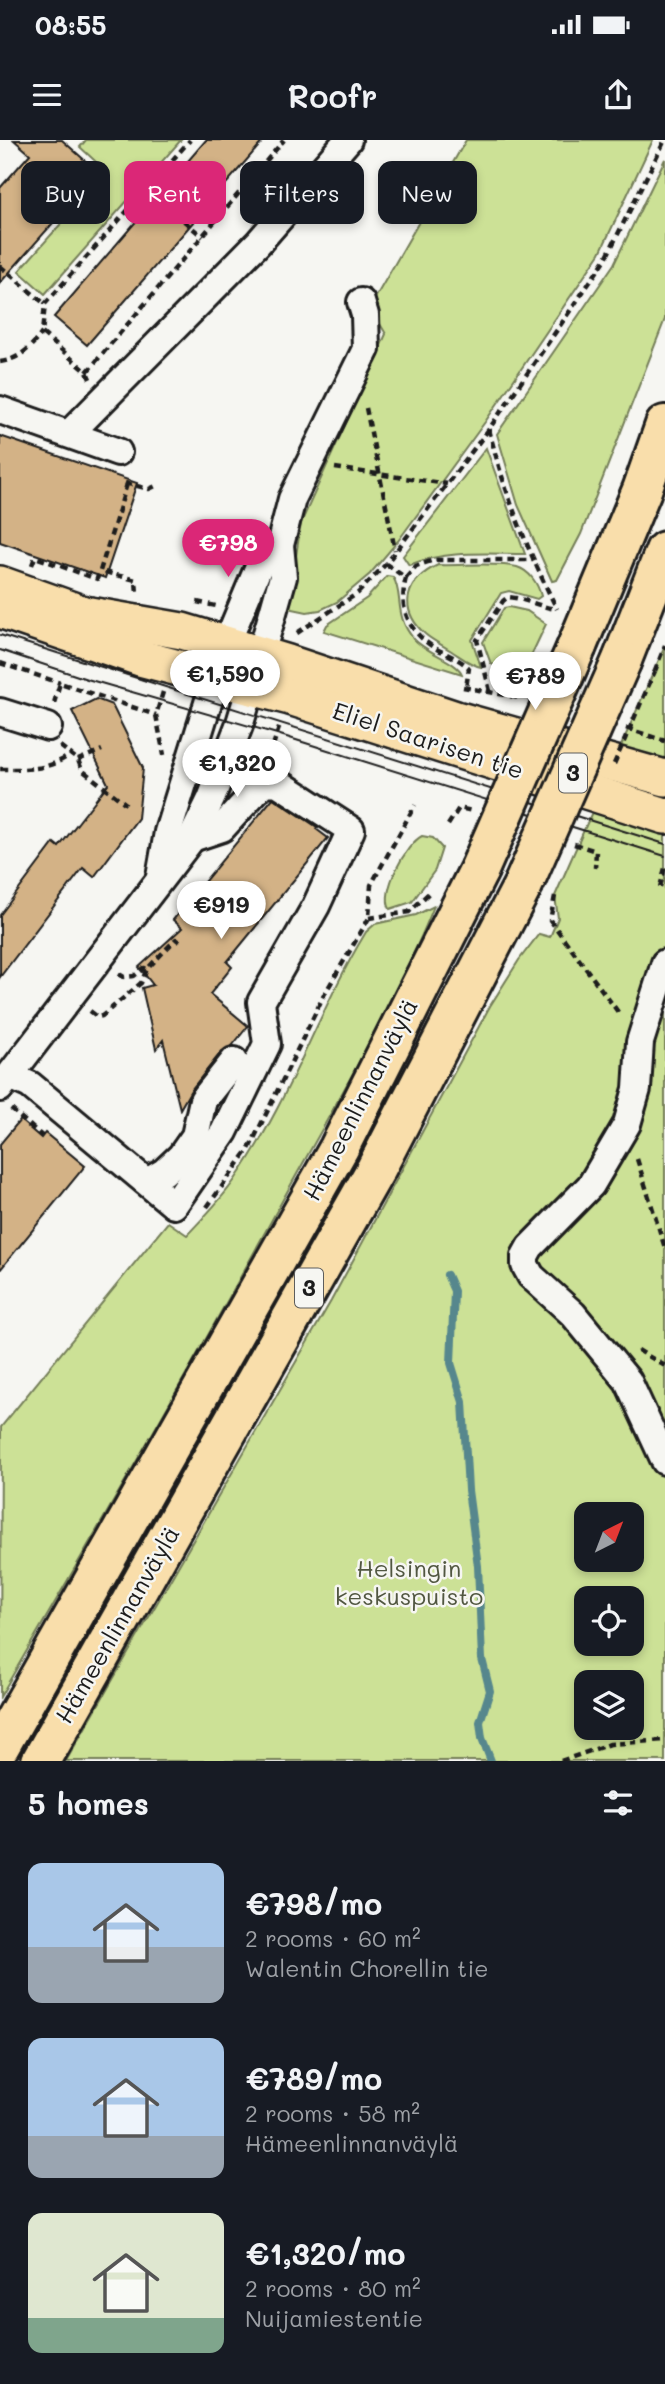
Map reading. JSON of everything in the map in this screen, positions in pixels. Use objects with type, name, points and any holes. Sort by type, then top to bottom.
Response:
[{"type":"highway","name":"Hämeenlinnanväylä","points":[[0,1746],[339,1148],[479,870],[577,646],[642,490],[665,425]]},
{"type":"highway","name":"Hämeenlinnanväylä","points":[[41,1761],[376,1170],[539,891],[639,666],[665,551]]},
{"type":"main road","name":"Eliel Saarisen tie","points":[[15,578],[84,614],[159,626],[260,654],[456,719],[665,778]]},
{"type":"main road","name":"Eliel Saarisen tie","points":[[0,610],[140,658],[289,697],[665,816]]},
{"type":"street","points":[[69,434],[258,243],[348,140]]},
{"type":"street","points":[[7,1091],[159,879],[192,838],[228,755],[283,577],[280,545],[292,499],[361,359],[365,315],[360,302]]},
{"type":"street","points":[[0,410],[118,452]]},
{"type":"street","points":[[159,879],[168,832],[214,678],[259,566],[280,545]]},
{"type":"street","points":[[0,712],[48,727]]},
{"type":"street","points":[[7,1091],[30,1085],[174,1205],[225,1132],[267,1044],[261,1002],[316,906],[351,830],[276,782],[263,783],[222,828],[192,838]]},
{"type":"street","points":[[665,963],[640,1042],[638,1088],[627,1124],[591,1185],[530,1247],[525,1256],[525,1265],[531,1276],[573,1314],[603,1347],[628,1381],[665,1461]]},
{"type":"street","points":[[147,1182],[164,1172],[181,1156],[195,1136],[203,1100],[234,1061]]},
{"type":"path","points":[[172,161],[190,140]]},
{"type":"path","points":[[87,372],[284,140]]},
{"type":"path","points":[[297,633],[358,593],[386,564],[489,429],[606,260],[665,140]]},
{"type":"path","points":[[0,362],[10,361],[27,351],[42,332],[45,304],[124,216]]},
{"type":"path","points":[[188,224],[203,237]]},
{"type":"path","points":[[0,265],[45,304]]},
{"type":"path","points":[[42,332],[87,372],[94,390]]},
{"type":"path","points":[[361,359],[396,551]]},
{"type":"path","points":[[489,429],[501,481],[533,560],[557,609],[535,606],[515,597],[508,597],[503,601],[477,640],[490,691]]},
{"type":"path","points":[[310,464],[447,484]]},
{"type":"path","points":[[15,578],[35,556],[97,579],[125,483],[149,489],[158,485]]},
{"type":"path","points":[[466,688],[468,668],[432,647],[413,631],[405,614],[401,595],[405,578],[423,562],[533,560]]},
{"type":"path","points":[[386,564],[405,578]]},
{"type":"path","points":[[100,571],[136,580],[138,602]]},
{"type":"path","points":[[639,666],[665,645]]},
{"type":"path","points":[[0,663],[156,715]]},
{"type":"path","points":[[60,683],[46,734],[78,760],[82,770],[126,804]]},
{"type":"path","points":[[267,764],[289,697]]},
{"type":"path","points":[[78,760],[102,750]]},
{"type":"path","points":[[0,769],[36,769],[56,765],[71,754]]},
{"type":"path","points":[[204,1210],[226,1184],[248,1149],[324,995],[369,918],[371,885],[415,805]]},
{"type":"path","points":[[660,887],[665,868]]},
{"type":"path","points":[[369,918],[409,912],[433,888]]},
{"type":"path","points":[[539,891],[550,920],[640,1042]]},
{"type":"path","points":[[89,1011],[98,1017],[103,1016],[141,983],[148,969],[176,939],[180,942]]},
{"type":"path","points":[[119,974],[124,977],[148,969]]},
{"type":"path","points":[[7,1091],[42,1136]]},
{"type":"path","points":[[627,1124],[665,1248]]},
{"type":"path","points":[[561,1761],[610,1744],[665,1740]]},
{"type":"green space","points":[[86,140],[181,140],[162,161],[124,161],[124,205],[110,220],[110,161],[95,161],[80,147]]},
{"type":"green space","points":[[466,140],[653,140],[600,253],[485,422],[398,541],[370,574],[337,602],[320,610],[307,612],[288,608],[301,523],[386,334],[370,307],[418,224],[477,224],[477,161],[454,161]]},
{"type":"green space","points":[[665,159],[665,319],[581,534],[557,580],[552,581],[518,505],[497,434],[614,264]]},
{"type":"green space","points":[[61,224],[107,224],[45,294],[19,271]]},
{"type":"green space","points":[[486,448],[525,554],[451,555],[409,565],[403,556]]},
{"type":"green space","points":[[489,564],[517,567],[530,575],[538,587],[541,596],[537,599],[509,591],[501,593],[472,640],[481,667],[466,661],[428,637],[411,614],[408,605],[412,587],[427,571],[438,565]]},
{"type":"green space","points":[[387,576],[393,577],[396,584],[403,622],[414,639],[454,665],[462,674],[324,631],[327,625],[367,598]]},
{"type":"green space","points":[[504,608],[527,611],[546,624],[523,673],[491,664],[483,642]]},
{"type":"green space","name":"Helsingin keskuspuisto","points":[[665,646],[665,1761],[66,1761],[331,1301],[490,1006],[539,934],[550,937],[558,918],[555,896]]},
{"type":"green space","points":[[422,836],[433,838],[442,848],[435,870],[412,902],[390,909],[389,892],[396,869],[409,848]]},
{"type":"green space","points":[[434,906],[402,979],[346,1087],[0,1697],[1,1427],[168,1222],[187,1235],[231,1186],[272,1119],[366,932],[375,924],[416,915]]},
{"type":"building","points":[[14,140],[62,140],[86,161],[24,161],[30,154]]},
{"type":"building","points":[[206,140],[264,140],[246,161],[240,161],[240,168],[226,184],[226,161],[188,161]]},
{"type":"building","points":[[21,164],[21,224],[52,224],[0,283],[0,188]]},
{"type":"building","points":[[134,224],[191,224],[87,345],[54,317]]},
{"type":"building","points":[[0,436],[137,483],[105,578],[0,542]]},
{"type":"building","points":[[96,699],[112,705],[143,768],[138,818],[94,877],[83,868],[0,977],[0,915],[54,843],[59,847],[108,784],[72,711]]},
{"type":"building","points":[[273,798],[317,827],[316,829],[328,838],[227,962],[232,967],[210,994],[248,1026],[232,1046],[222,1051],[191,1090],[180,1109],[163,1040],[156,1049],[142,988],[153,985],[139,967],[182,928],[173,920]]},
{"type":"building","points":[[20,1120],[41,1138],[45,1133],[85,1166],[0,1270],[0,1144]]},
{"type":"waterway","points":[[447,1275],[454,1291],[451,1363],[463,1402],[468,1490],[478,1566],[482,1659],[490,1691],[480,1722],[482,1738],[491,1761]]},
{"type":"tram line","points":[[0,635],[665,844]]},
{"type":"tram line","points":[[0,650],[665,856]]}]
